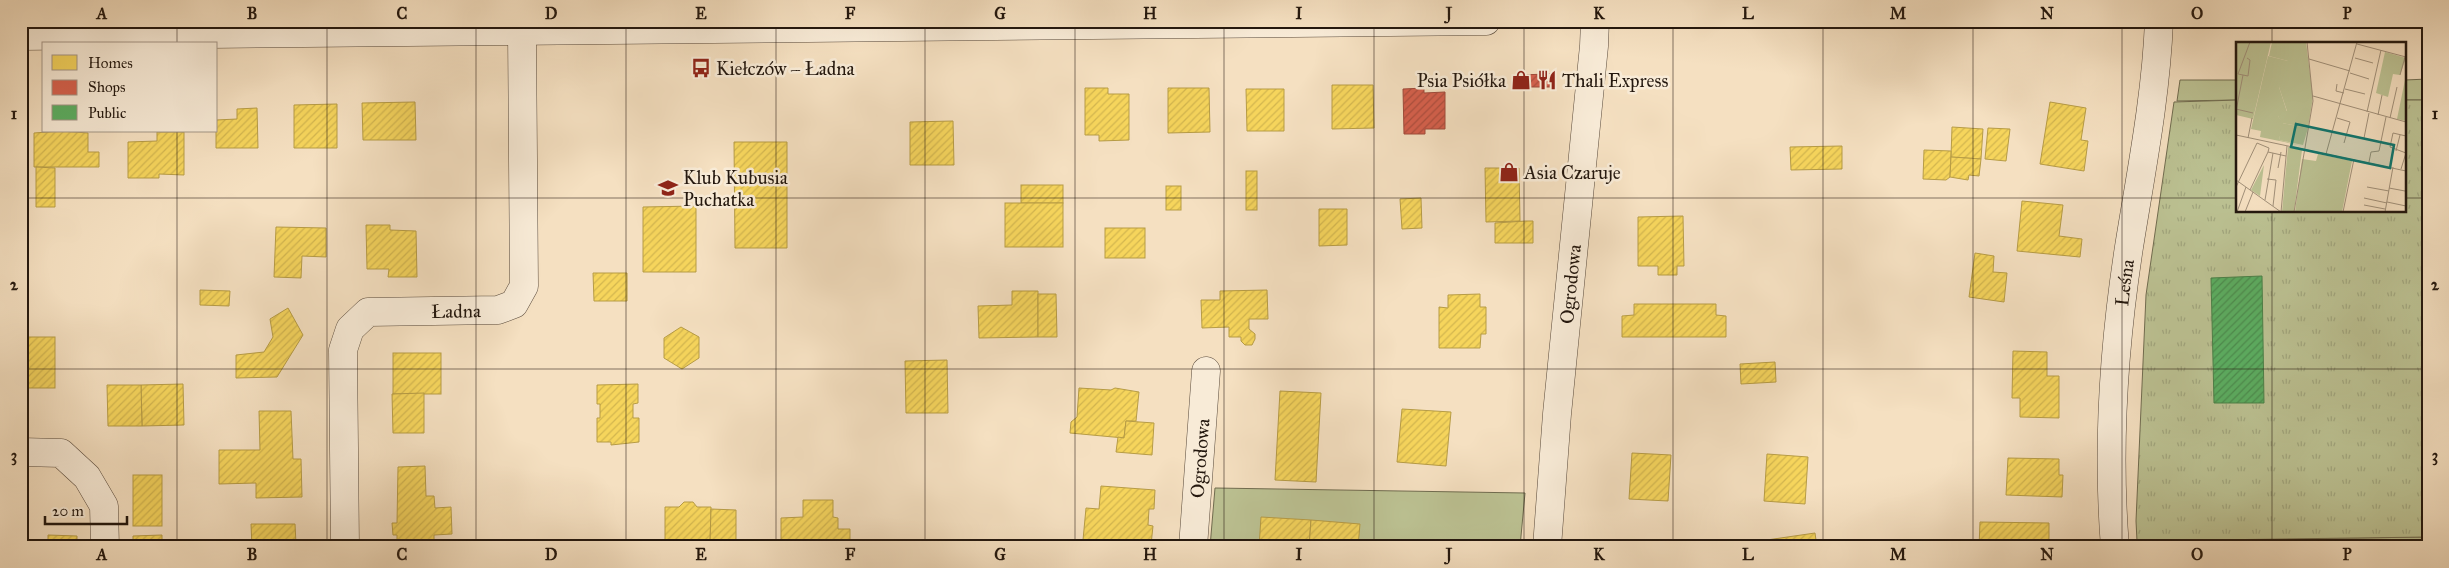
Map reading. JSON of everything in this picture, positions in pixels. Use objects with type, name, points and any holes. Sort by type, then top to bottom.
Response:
[{"type":"street","points":[[21,36],[522,32],[903,24],[1486,21]]},
{"type":"street","name":"Ogrodowa","points":[[1547,547],[1557,414],[1595,21]]},
{"type":"street","name":"Leśna","points":[[2115,547],[2112,515],[2115,365],[2129,248],[2157,64],[2159,21]]},
{"type":"street","name":"Ładna","points":[[345,547],[343,350],[350,329],[368,312],[498,310],[514,304],[524,286],[522,32]]},
{"type":"street","name":"Ogrodowa","points":[[1194,547],[1206,370]]},
{"type":"street","points":[[21,452],[60,453],[87,477],[104,506],[104,547]]},
{"type":"green space","points":[[2428,79],[2428,100],[2406,100],[2406,80]]},
{"type":"green space","points":[[2180,80],[2236,80],[2236,100],[2177,101]]},
{"type":"green space","points":[[2236,100],[2236,212],[2406,212],[2406,100],[2428,100],[2428,537],[2137,541],[2136,521],[2146,295],[2174,102]]},
{"type":"green space","points":[[1215,488],[1525,493],[1520,547],[1210,547]]},
{"type":"green space","points":[[2428,537],[2428,547],[2138,547],[2137,541]]},
{"type":"building: Homes","points":[[1332,85],[1373,85],[1374,128],[1332,129]]},
{"type":"building: Homes","points":[[1085,88],[1108,88],[1108,94],[1129,94],[1129,140],[1099,141],[1099,135],[1085,135]]},
{"type":"building: Homes","points":[[1168,88],[1209,88],[1210,132],[1168,133]]},
{"type":"building: Homes","points":[[1246,89],[1284,89],[1284,131],[1247,131]]},
{"type":"building: Homes","points":[[415,102],[416,140],[363,140],[362,103]]},
{"type":"building: Homes","points":[[2050,102],[2086,108],[2081,140],[2088,141],[2084,171],[2040,164]]},
{"type":"building: Homes","points":[[337,104],[337,148],[294,148],[294,105]]},
{"type":"building: Homes","points":[[257,108],[258,148],[216,148],[218,120],[237,119],[237,109]]},
{"type":"building: Homes","points":[[953,121],[954,165],[910,165],[910,122]]},
{"type":"building: Homes","points":[[1952,127],[1983,129],[1981,159],[1951,157]]},
{"type":"building: Homes","points":[[1988,128],[2010,129],[2006,161],[1985,159]]},
{"type":"building: Homes","points":[[157,132],[184,132],[184,175],[159,174],[159,178],[128,178],[128,142],[157,141]]},
{"type":"building: Homes","points":[[34,133],[88,133],[88,152],[99,152],[99,167],[34,167]]},
{"type":"building: Homes","points":[[734,142],[787,142],[787,248],[735,248]]},
{"type":"building: Homes","points":[[1842,146],[1842,169],[1791,170],[1790,147]]},
{"type":"building: Homes","points":[[1924,150],[1951,151],[1950,177],[1946,180],[1923,179]]},
{"type":"building: Homes","points":[[1951,157],[1981,159],[1979,176],[1969,175],[1968,180],[1950,177]]},
{"type":"building: Homes","points":[[36,167],[55,168],[55,207],[36,207]]},
{"type":"building: Homes","points":[[1485,168],[1519,168],[1520,221],[1486,222]]},
{"type":"building: Homes","points":[[1246,171],[1257,171],[1257,210],[1246,210]]},
{"type":"building: Homes","points":[[1021,185],[1063,185],[1063,203],[1021,203]]},
{"type":"building: Homes","points":[[1166,186],[1181,186],[1181,210],[1166,210]]},
{"type":"building: Homes","points":[[1421,198],[1422,228],[1402,229],[1400,199]]},
{"type":"building: Homes","points":[[2022,201],[2063,205],[2059,236],[2082,239],[2080,257],[2017,251]]},
{"type":"building: Homes","points":[[1005,203],[1063,203],[1063,247],[1005,247]]},
{"type":"building: Homes","points":[[696,206],[696,272],[643,272],[643,207]]},
{"type":"building: Homes","points":[[1319,209],[1347,209],[1347,245],[1319,246]]},
{"type":"building: Homes","points":[[1683,216],[1684,266],[1677,266],[1677,275],[1658,275],[1658,266],[1638,266],[1638,217]]},
{"type":"building: Homes","points":[[1533,221],[1533,243],[1495,243],[1495,223]]},
{"type":"building: Homes","points":[[366,225],[390,225],[390,230],[416,231],[417,277],[388,277],[389,269],[367,269]]},
{"type":"building: Homes","points":[[276,227],[326,228],[326,257],[302,256],[301,278],[274,277]]},
{"type":"building: Homes","points":[[1105,228],[1145,228],[1145,258],[1105,258]]},
{"type":"building: Homes","points":[[1975,253],[1994,256],[1993,272],[2007,273],[2004,302],[1969,297]]},
{"type":"building: Homes","points":[[593,273],[627,273],[627,301],[594,301]]},
{"type":"building: Homes","points":[[200,290],[230,291],[229,306],[200,305]]},
{"type":"building: Homes","points":[[1267,290],[1268,319],[1249,319],[1249,329],[1255,334],[1252,345],[1245,345],[1241,341],[1241,337],[1229,337],[1229,327],[1202,328],[1201,300],[1220,300],[1220,291]]},
{"type":"building: Homes","points":[[1012,291],[1038,291],[1038,337],[979,338],[978,306],[1012,305]]},
{"type":"building: Homes","points":[[1038,294],[1056,294],[1057,337],[1038,337]]},
{"type":"building: Homes","points":[[1480,294],[1480,307],[1486,307],[1486,334],[1481,334],[1480,348],[1439,348],[1439,307],[1448,308],[1448,295]]},
{"type":"building: Homes","points":[[1634,304],[1716,304],[1716,315],[1726,316],[1726,337],[1622,337],[1622,316],[1634,315]]},
{"type":"building: Homes","points":[[288,308],[303,335],[277,377],[236,378],[236,355],[264,352],[273,337],[270,319]]},
{"type":"building: Homes","points":[[681,327],[699,337],[699,358],[682,369],[664,358],[664,338]]},
{"type":"building: Homes","points":[[21,337],[55,337],[55,388],[21,388]]},
{"type":"building: Homes","points":[[2013,351],[2047,352],[2047,376],[2059,376],[2059,418],[2020,417],[2020,398],[2012,398]]},
{"type":"building: Homes","points":[[393,353],[441,353],[441,394],[393,394]]},
{"type":"building: Homes","points":[[947,360],[948,413],[906,413],[905,361]]},
{"type":"building: Homes","points":[[1775,362],[1776,382],[1741,384],[1740,364]]},
{"type":"building: Homes","points":[[183,384],[184,425],[142,426],[141,385]]},
{"type":"building: Homes","points":[[638,384],[638,403],[633,404],[633,418],[639,418],[639,442],[611,445],[611,442],[597,442],[597,418],[600,418],[600,404],[597,404],[597,385]]},
{"type":"building: Homes","points":[[107,385],[141,385],[142,426],[108,426]]},
{"type":"building: Homes","points":[[1079,388],[1111,390],[1115,388],[1139,392],[1136,421],[1126,421],[1124,438],[1070,433],[1071,422],[1077,417]]},
{"type":"building: Homes","points":[[1280,391],[1321,393],[1316,482],[1275,480]]},
{"type":"building: Homes","points":[[424,393],[424,433],[393,433],[392,394]]},
{"type":"building: Homes","points":[[1402,409],[1451,412],[1446,466],[1397,462]]},
{"type":"building: Homes","points":[[259,411],[291,411],[293,459],[301,459],[302,497],[256,498],[256,483],[219,484],[219,450],[260,450]]},
{"type":"building: Homes","points":[[1126,421],[1154,423],[1152,455],[1116,452],[1118,437],[1124,438]]},
{"type":"building: Homes","points":[[1632,453],[1671,455],[1668,501],[1629,499]]},
{"type":"building: Homes","points":[[1767,454],[1808,457],[1805,504],[1764,501]]},
{"type":"building: Homes","points":[[2008,458],[2059,459],[2059,475],[2063,475],[2062,497],[2006,495]]},
{"type":"building: Homes","points":[[425,466],[426,496],[434,496],[435,508],[451,507],[452,534],[434,535],[434,547],[397,547],[397,535],[393,535],[392,523],[397,523],[398,467]]},
{"type":"building: Homes","points":[[133,475],[162,475],[162,526],[133,526]]},
{"type":"building: Homes","points":[[1101,486],[1155,490],[1154,509],[1149,509],[1148,525],[1153,526],[1151,545],[1118,542],[1118,540],[1083,540],[1086,508],[1099,509]]},
{"type":"building: Homes","points":[[803,500],[833,500],[833,517],[838,518],[838,529],[850,529],[850,547],[781,546],[781,518],[803,517]]},
{"type":"building: Homes","points":[[684,502],[693,502],[697,507],[711,507],[710,547],[665,545],[665,507],[679,507]]},
{"type":"building: Homes","points":[[711,509],[736,510],[736,544],[710,543]]},
{"type":"building: Homes","points":[[1261,517],[1311,520],[1309,547],[1259,547]]},
{"type":"building: Homes","points":[[1311,520],[1360,524],[1358,547],[1309,547]]},
{"type":"building: Homes","points":[[1980,522],[2049,523],[2049,540],[2036,540],[2036,547],[1979,547]]},
{"type":"building: Homes","points":[[251,524],[295,524],[296,544],[298,544],[298,547],[252,547]]},
{"type":"building: Homes","points":[[1815,533],[1817,547],[1760,547],[1760,541]]},
{"type":"building: Homes","points":[[48,535],[77,536],[77,547],[48,547]]},
{"type":"building: Homes","points":[[162,535],[162,547],[133,547],[133,536]]},
{"type":"building: Shops","points":[[1550,74],[1551,87],[1517,87],[1517,75]]},
{"type":"building: Shops","points":[[1424,88],[1424,93],[1445,92],[1445,129],[1425,129],[1425,134],[1404,134],[1403,89]]},
{"type":"building: Public","points":[[2262,276],[2264,403],[2214,403],[2211,278]]},
{"type":"place","name":"Kiełczów – Ładna","points":[[701,68]]},
{"type":"place","name":"Psia Psiółka","points":[[1521,80]]},
{"type":"place","name":"Thali Express","points":[[1547,80]]},
{"type":"place","name":"Asia Czaruje","points":[[1509,172]]},
{"type":"place","name":"Klub Kubusia Puchatka","points":[[668,188]]}]
